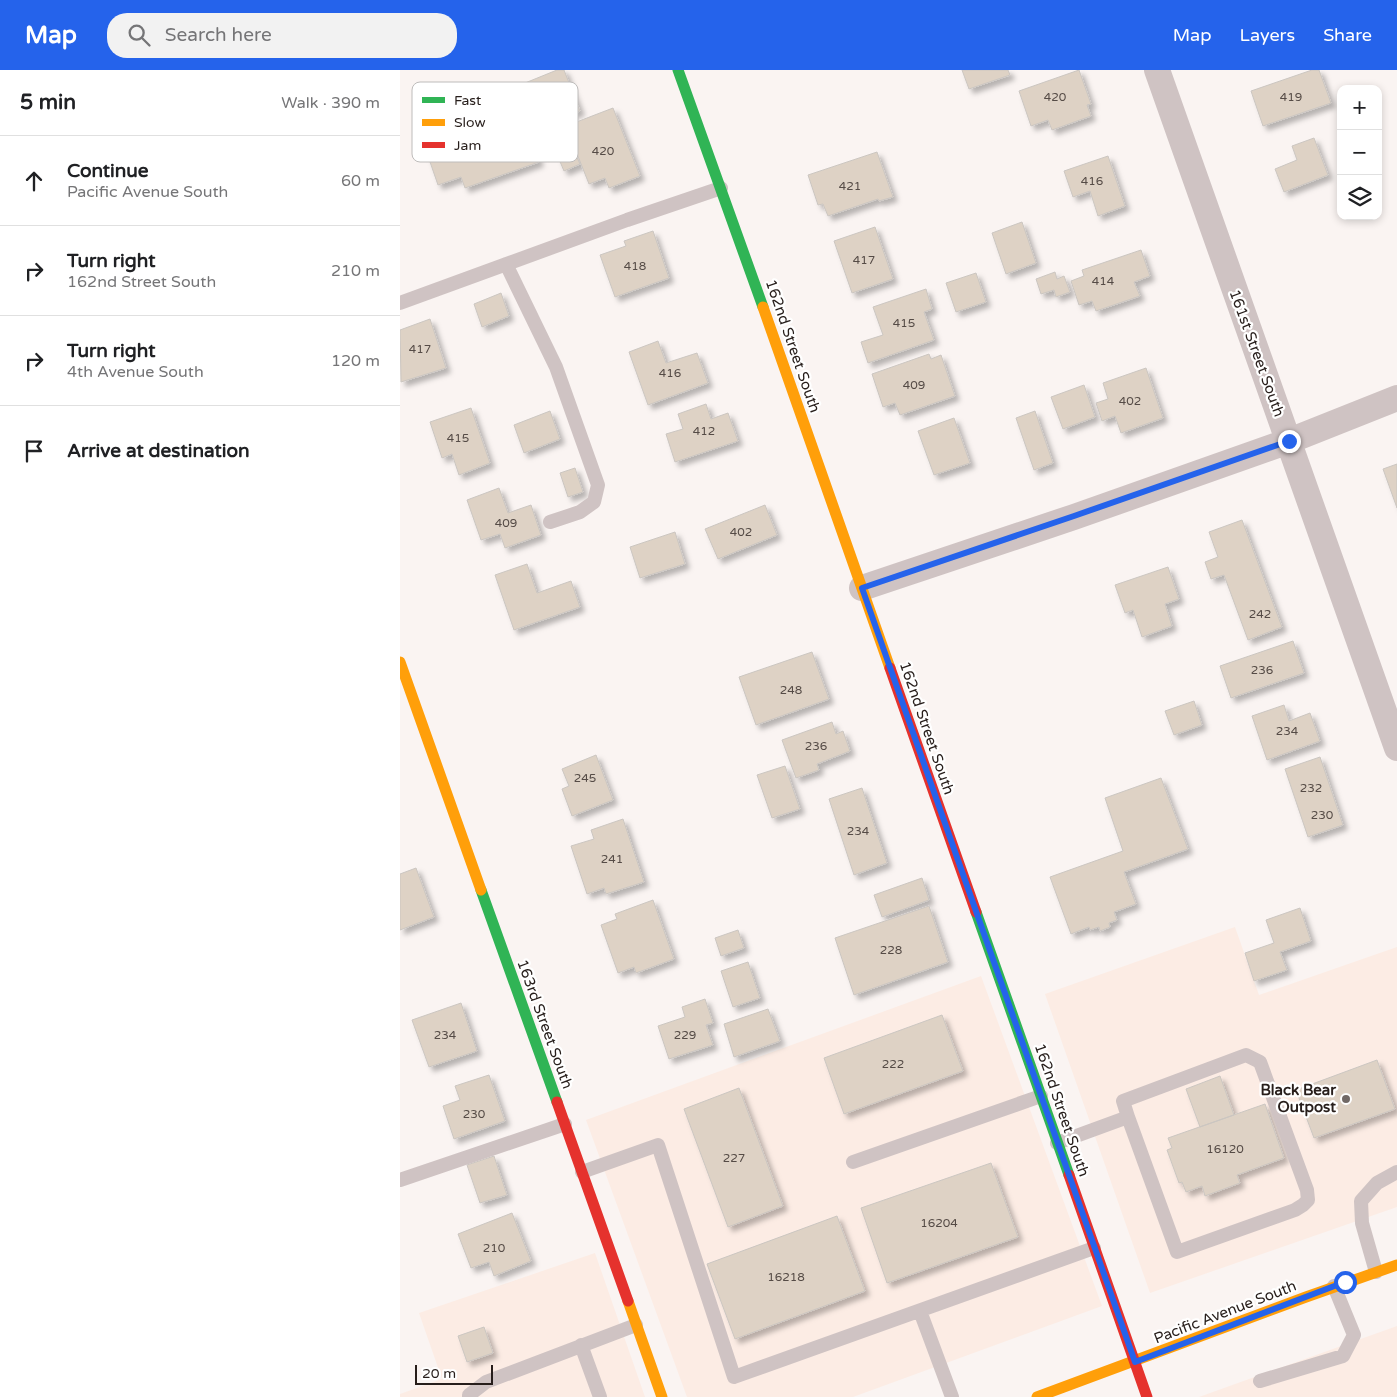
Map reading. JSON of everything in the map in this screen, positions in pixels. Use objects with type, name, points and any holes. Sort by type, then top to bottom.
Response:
[{"type":"street","name":"162nd Street South","points":[[678,70],[1147,1397]]},
{"type":"street","name":"161st Street South","points":[[1157,70],[1397,748]]},
{"type":"street","points":[[862,588],[1289,441],[1397,398]]},
{"type":"street","name":"163rd Street South","points":[[400,662],[662,1397]]},
{"type":"street","name":"Pacific Avenue South","points":[[1036,1397],[1135,1362],[1334,1286],[1397,1265]]},
{"type":"lane","points":[[400,302],[721,188]]},
{"type":"lane","points":[[506,264],[556,367],[598,485],[594,502],[580,512],[550,522]]},
{"type":"lane","points":[[1246,1055],[1260,1062],[1307,1190],[1308,1200],[1303,1206],[1295,1210],[1177,1252],[1128,1117],[1123,1100],[1246,1055]]},
{"type":"lane","points":[[853,1162],[1041,1096]]},
{"type":"lane","points":[[1057,1143],[1128,1117]]},
{"type":"lane","points":[[400,1180],[565,1124]]},
{"type":"lane","points":[[582,1172],[658,1145],[734,1377],[1094,1248]]},
{"type":"lane","points":[[1376,1272],[1362,1223],[1361,1201],[1377,1184],[1397,1172]]},
{"type":"lane","points":[[1260,1381],[1343,1356],[1354,1335],[1334,1286]]},
{"type":"lane","points":[[920,1311],[952,1397]]},
{"type":"lane","points":[[470,1397],[469,1395],[486,1382],[636,1325]]},
{"type":"lane","points":[[581,1346],[600,1397]]},
{"type":"shaded area","points":[[1235,927],[1259,995],[1397,947],[1397,1207],[1150,1293],[1045,994]]},
{"type":"shaded area","points":[[981,976],[1102,1306],[853,1397],[687,1397],[586,1120]]},
{"type":"shaded area","points":[[595,1253],[645,1397],[400,1397],[400,1394],[442,1379],[419,1313]]},
{"type":"shaded area","points":[[1397,1326],[1397,1397],[1199,1397]]},
{"type":"building","points":[[557,70],[564,70],[569,82],[527,82]]},
{"type":"building","points":[[962,70],[1008,70],[1010,75],[969,89]]},
{"type":"building","points":[[1079,70],[1091,104],[1087,105],[1091,116],[1052,130],[1048,120],[1031,126],[1019,91]]},
{"type":"building","points":[[1312,70],[1319,70],[1331,103],[1263,126],[1251,91]]},
{"type":"building","points":[[613,108],[640,176],[609,188],[605,178],[589,184],[578,156],[578,121]]},
{"type":"building","points":[[1314,138],[1328,175],[1284,192],[1275,169],[1297,160],[1292,146]]},
{"type":"building","points":[[877,152],[893,197],[879,201],[878,199],[828,216],[823,204],[818,205],[808,175]]},
{"type":"building","points":[[1108,156],[1125,206],[1098,216],[1090,191],[1073,197],[1064,171]]},
{"type":"building","points":[[578,160],[580,164],[564,171],[560,162],[578,162]]},
{"type":"building","points":[[430,162],[539,162],[465,188],[461,177],[438,185]]},
{"type":"building","points":[[1022,222],[1036,263],[1006,274],[992,233]]},
{"type":"building","points":[[875,227],[893,279],[852,293],[834,241]]},
{"type":"building","points":[[653,231],[669,278],[615,297],[600,255],[626,246],[624,241]]},
{"type":"building","points":[[1141,250],[1150,276],[1134,282],[1140,296],[1096,311],[1092,301],[1079,305],[1071,281],[1084,276],[1082,270]]},
{"type":"building","points":[[1055,272],[1057,279],[1064,276],[1070,292],[1056,297],[1054,290],[1041,294],[1036,279]]},
{"type":"building","points":[[976,273],[986,302],[956,312],[946,283]]},
{"type":"building","points":[[926,289],[932,309],[924,312],[934,340],[868,363],[861,342],[883,335],[873,307]]},
{"type":"building","points":[[501,293],[509,316],[482,327],[474,304]]},
{"type":"building","points":[[430,319],[446,368],[401,382],[400,330]]},
{"type":"building","points":[[658,341],[666,363],[697,353],[708,383],[648,405],[629,352]]},
{"type":"building","points":[[929,354],[931,359],[941,355],[955,396],[900,415],[895,403],[883,407],[872,374]]},
{"type":"building","points":[[1146,368],[1163,418],[1121,433],[1115,416],[1102,421],[1096,403],[1108,399],[1103,383]]},
{"type":"building","points":[[1084,385],[1095,417],[1063,429],[1051,397]]},
{"type":"building","points":[[706,404],[711,419],[728,413],[738,441],[675,462],[666,434],[683,429],[678,414]]},
{"type":"building","points":[[471,408],[490,463],[459,475],[452,454],[442,458],[430,422]]},
{"type":"building","points":[[550,411],[560,439],[524,453],[514,425]]},
{"type":"building","points":[[1035,411],[1053,463],[1034,470],[1016,418]]},
{"type":"building","points":[[954,418],[970,463],[934,475],[918,431]]},
{"type":"building","points":[[1397,464],[1397,508],[1383,469]]},
{"type":"building","points":[[575,468],[583,492],[568,497],[560,473]]},
{"type":"building","points":[[499,488],[508,513],[531,505],[541,535],[505,548],[500,534],[481,540],[467,500]]},
{"type":"building","points":[[765,505],[777,535],[718,559],[705,529]]},
{"type":"building","points":[[1242,520],[1282,627],[1248,640],[1224,575],[1211,579],[1205,562],[1218,557],[1209,532]]},
{"type":"building","points":[[675,532],[685,564],[640,578],[630,547]]},
{"type":"building","points":[[527,564],[537,593],[571,581],[580,607],[514,630],[495,575]]},
{"type":"building","points":[[1168,567],[1179,599],[1165,604],[1172,626],[1142,637],[1133,610],[1125,613],[1115,585]]},
{"type":"building","points":[[1293,641],[1304,673],[1231,698],[1220,666]]},
{"type":"building","points":[[812,652],[829,699],[756,725],[739,677]]},
{"type":"building","points":[[1194,701],[1202,725],[1174,735],[1165,711]]},
{"type":"building","points":[[1284,705],[1289,721],[1310,713],[1320,741],[1267,760],[1252,716]]},
{"type":"building","points":[[832,722],[836,734],[843,731],[850,751],[817,764],[819,770],[796,778],[782,740]]},
{"type":"building","points":[[596,755],[613,800],[572,816],[562,789],[569,786],[562,769]]},
{"type":"building","points":[[1320,757],[1343,825],[1308,837],[1285,769]]},
{"type":"building","points":[[785,766],[800,809],[772,818],[757,775]]},
{"type":"building","points":[[1161,778],[1188,849],[1124,872],[1136,904],[1114,912],[1117,920],[1109,923],[1110,927],[1100,931],[1099,927],[1090,930],[1089,927],[1071,934],[1050,877],[1123,851],[1105,798]]},
{"type":"building","points":[[862,788],[887,863],[854,875],[829,799]]},
{"type":"building","points":[[623,819],[644,882],[606,894],[604,888],[587,894],[571,846],[594,839],[591,830]]},
{"type":"building","points":[[416,868],[434,917],[400,930],[400,874]]},
{"type":"building","points":[[922,878],[929,900],[882,917],[874,895]]},
{"type":"building","points":[[653,900],[674,959],[636,973],[634,967],[618,973],[601,925],[617,919],[615,914]]},
{"type":"building","points":[[929,906],[948,962],[854,995],[835,938]]},
{"type":"building","points":[[1300,908],[1311,941],[1280,952],[1287,970],[1254,981],[1245,953],[1274,943],[1266,920]]},
{"type":"building","points":[[738,930],[744,948],[721,956],[715,938]]},
{"type":"building","points":[[748,962],[760,998],[733,1007],[721,971]]},
{"type":"building","points":[[705,999],[713,1023],[706,1025],[713,1045],[669,1059],[658,1026],[685,1017],[682,1007]]},
{"type":"building","points":[[461,1003],[477,1051],[429,1067],[412,1020]]},
{"type":"building","points":[[768,1009],[780,1041],[734,1057],[724,1024]]},
{"type":"building","points":[[942,1015],[963,1071],[844,1114],[824,1058]]},
{"type":"building","name":"Black Bear Outpost","points":[[1377,1060],[1395,1109],[1314,1138],[1296,1090]]},
{"type":"building","points":[[489,1075],[505,1121],[454,1139],[443,1106],[460,1100],[455,1086]]},
{"type":"building","points":[[1220,1076],[1234,1115],[1200,1127],[1186,1089]]},
{"type":"building","points":[[739,1088],[783,1206],[728,1227],[684,1109]]},
{"type":"building","points":[[1265,1104],[1284,1158],[1237,1175],[1240,1183],[1205,1196],[1202,1186],[1186,1192],[1182,1182],[1179,1183],[1167,1150],[1172,1148],[1168,1138]]},
{"type":"building","points":[[494,1156],[507,1195],[480,1203],[467,1165]]},
{"type":"building","points":[[991,1163],[1018,1237],[887,1283],[861,1208]]},
{"type":"building","points":[[512,1213],[531,1261],[494,1276],[489,1262],[471,1268],[458,1234]]},
{"type":"building","points":[[837,1216],[865,1291],[735,1339],[707,1264]]},
{"type":"building","points":[[484,1327],[493,1353],[467,1362],[458,1336]]},
{"type":"traffic: fast","points":[[678,70],[763,307]]},
{"type":"traffic: fast","points":[[481,890],[557,1102]]},
{"type":"traffic: fast","points":[[976,912],[1069,1175]]},
{"type":"traffic: slow","points":[[763,307],[890,668]]},
{"type":"traffic: slow","points":[[400,662],[481,890]]},
{"type":"traffic: slow","points":[[1037,1397],[1397,1265]]},
{"type":"traffic: slow","points":[[628,1301],[662,1397]]},
{"type":"traffic: jam","points":[[890,668],[976,912]]},
{"type":"traffic: jam","points":[[557,1102],[628,1301]]},
{"type":"traffic: jam","points":[[1069,1175],[1147,1397]]},
{"type":"place","name":"Black Bear Outpost","points":[[1346,1099]]},
{"type":"route","points":[[1289,441],[862,588],[1135,1362],[1345,1282]]}]
